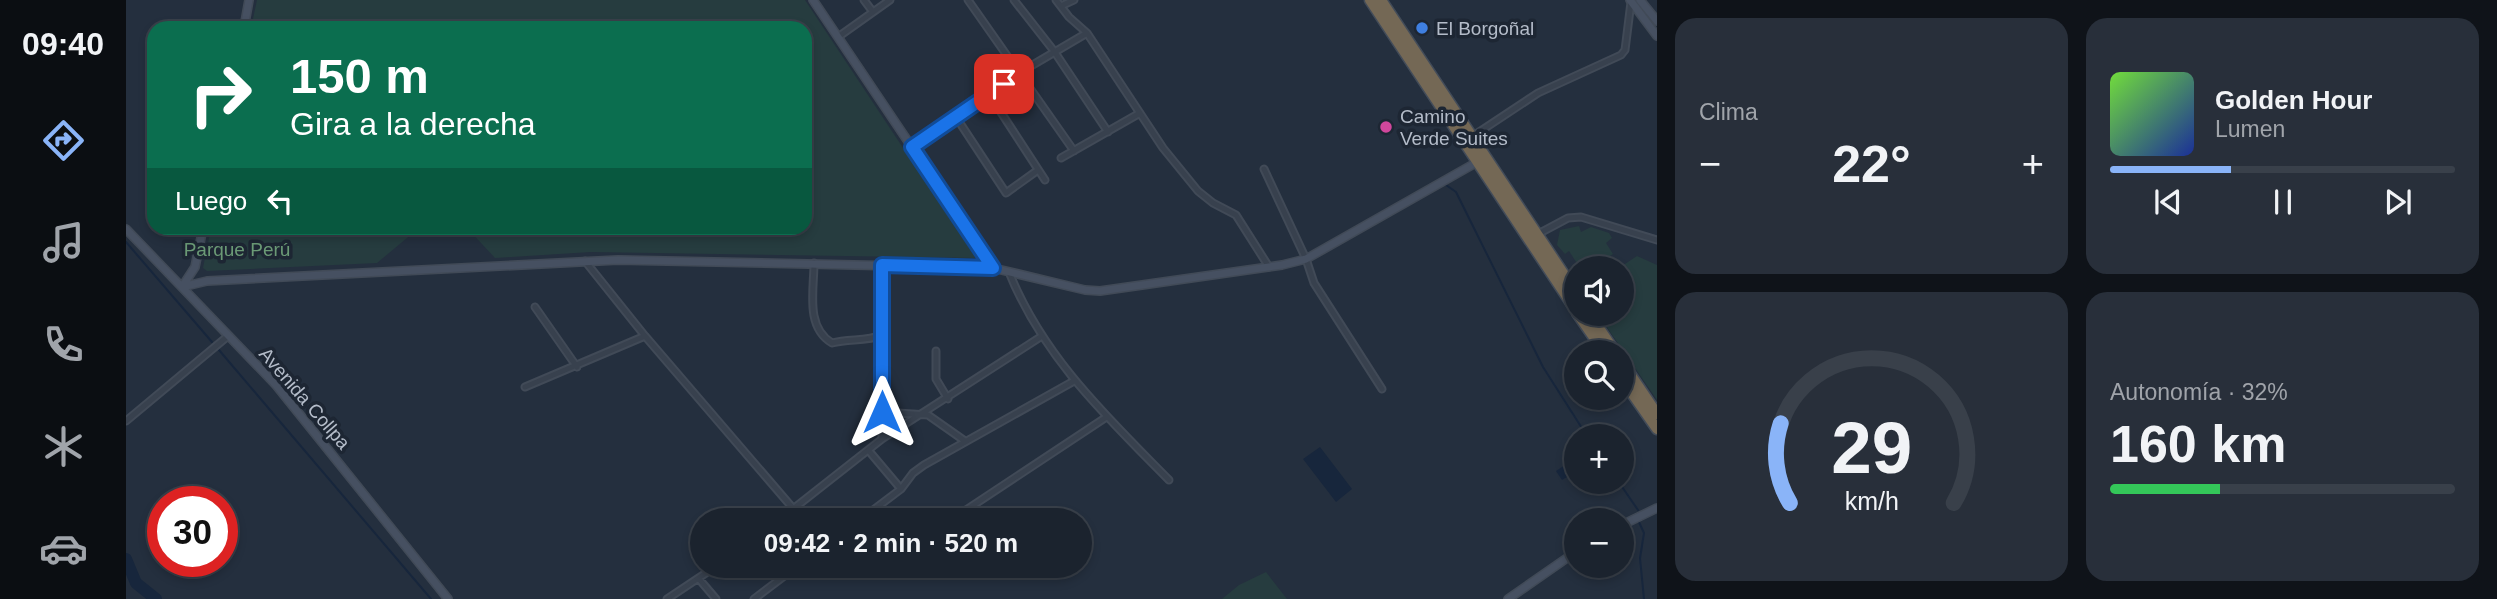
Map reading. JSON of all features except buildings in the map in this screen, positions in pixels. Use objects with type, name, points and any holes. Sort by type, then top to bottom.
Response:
[{"type":"highway","points":[[1370,0],[1405,43]]},
{"type":"highway","points":[[1381,0],[1405,43],[1534,237],[1564,288]]},
{"type":"highway","points":[[1460,124],[1473,136],[1483,159]]},
{"type":"highway","points":[[1534,237],[1564,277]]},
{"type":"highway","points":[[1634,380],[1657,414]]},
{"type":"highway","points":[[1634,396],[1657,429]]},
{"type":"main road","points":[[245,21],[249,0]]},
{"type":"main road","points":[[814,0],[993,268]]},
{"type":"main road","points":[[1640,0],[1657,21]]},
{"type":"main road","points":[[1631,1],[1657,36]]},
{"type":"main road","points":[[182,287],[206,281],[585,261],[993,268],[1085,290],[1100,290],[1269,267],[1306,259],[1483,159]]},
{"type":"main road","name":"Avenida Collpa","points":[[126,229],[300,412],[448,599]]},
{"type":"main road","points":[[182,287],[195,267],[202,235]]},
{"type":"main road","points":[[1634,519],[1657,508]]},
{"type":"main road","points":[[1508,599],[1564,560]]},
{"type":"street","points":[[864,0],[873,12]]},
{"type":"street","points":[[838,37],[890,0]]},
{"type":"street","points":[[968,0],[1074,151]]},
{"type":"street","points":[[1014,0],[1054,51],[1108,132]]},
{"type":"street","points":[[1056,0],[1087,33],[1163,148],[1198,191],[1236,215],[1269,267]]},
{"type":"street","points":[[1061,6],[1074,0]]},
{"type":"street","points":[[1473,136],[1538,93],[1621,55],[1625,50],[1631,1]]},
{"type":"street","points":[[912,147],[1019,73],[1087,33]]},
{"type":"street","points":[[989,94],[1045,180]]},
{"type":"street","points":[[1061,158],[1140,113]]},
{"type":"street","points":[[956,117],[1006,193],[1038,170]]},
{"type":"street","points":[[1264,169],[1306,259],[1314,283],[1382,389]]},
{"type":"street","points":[[1534,237],[1568,218],[1581,217],[1657,240]]},
{"type":"street","points":[[585,261],[791,508]]},
{"type":"street","points":[[814,264],[814,323],[819,333],[832,343],[851,338],[870,340],[882,335]]},
{"type":"street","points":[[881,439],[882,265]]},
{"type":"street","points":[[1009,272],[1020,298],[1042,336],[1074,381],[1105,418],[1169,480]]},
{"type":"street","points":[[535,307],[577,367]]},
{"type":"street","points":[[126,421],[228,336]]},
{"type":"street","points":[[525,387],[645,336]]},
{"type":"street","points":[[796,508],[870,451],[881,439],[1042,336]]},
{"type":"street","points":[[936,351],[936,379],[948,398]]},
{"type":"street","points":[[876,508],[901,489],[913,473],[1074,381]]},
{"type":"street","points":[[882,412],[928,415],[965,441]]},
{"type":"street","points":[[969,508],[1105,418]]},
{"type":"street","points":[[870,451],[901,489]]},
{"type":"street","points":[[754,599],[782,578]]},
{"type":"street","points":[[667,599],[699,579],[716,599]]},
{"type":"green space","points":[[257,0],[805,0],[976,258],[591,252],[495,258],[474,235],[812,235],[812,21],[252,21]]},
{"type":"green space","points":[[1579,226],[1581,232],[1591,227],[1609,233],[1612,238],[1606,243],[1613,254],[1572,256],[1569,251],[1565,254],[1557,245],[1560,230]]},
{"type":"green space","name":"Parque Perú","points":[[210,235],[411,235],[377,263],[207,271],[203,268]]},
{"type":"green space","points":[[1637,256],[1657,265],[1657,400],[1634,367],[1634,340],[1616,340],[1606,326],[1634,326],[1634,258]]},
{"type":"green space","points":[[1266,572],[1287,599],[1222,599],[1239,585]]},
{"type":"water","points":[[1320,447],[1352,489],[1336,502],[1303,459]]},
{"type":"water","points":[[1564,466],[1564,479],[1562,480],[1556,471]]},
{"type":"waterway","points":[[1446,185],[1456,192],[1543,367],[1579,424]]},
{"type":"waterway","points":[[126,242],[212,342]]},
{"type":"waterway","points":[[219,350],[431,599]]},
{"type":"waterway","points":[[1627,494],[1638,510]]},
{"type":"waterway","points":[[1638,520],[1644,533],[1640,558],[1644,599]]},
{"type":"waterway","points":[[126,559],[136,583],[156,599]]},
{"type":"place","name":"El Borgoñal","points":[[1422,28]]},
{"type":"place","name":"Camino Verde Suites","points":[[1386,127]]},
{"type":"route","points":[[882,412],[882,265],[993,268],[912,147],[1004,84]]}]
